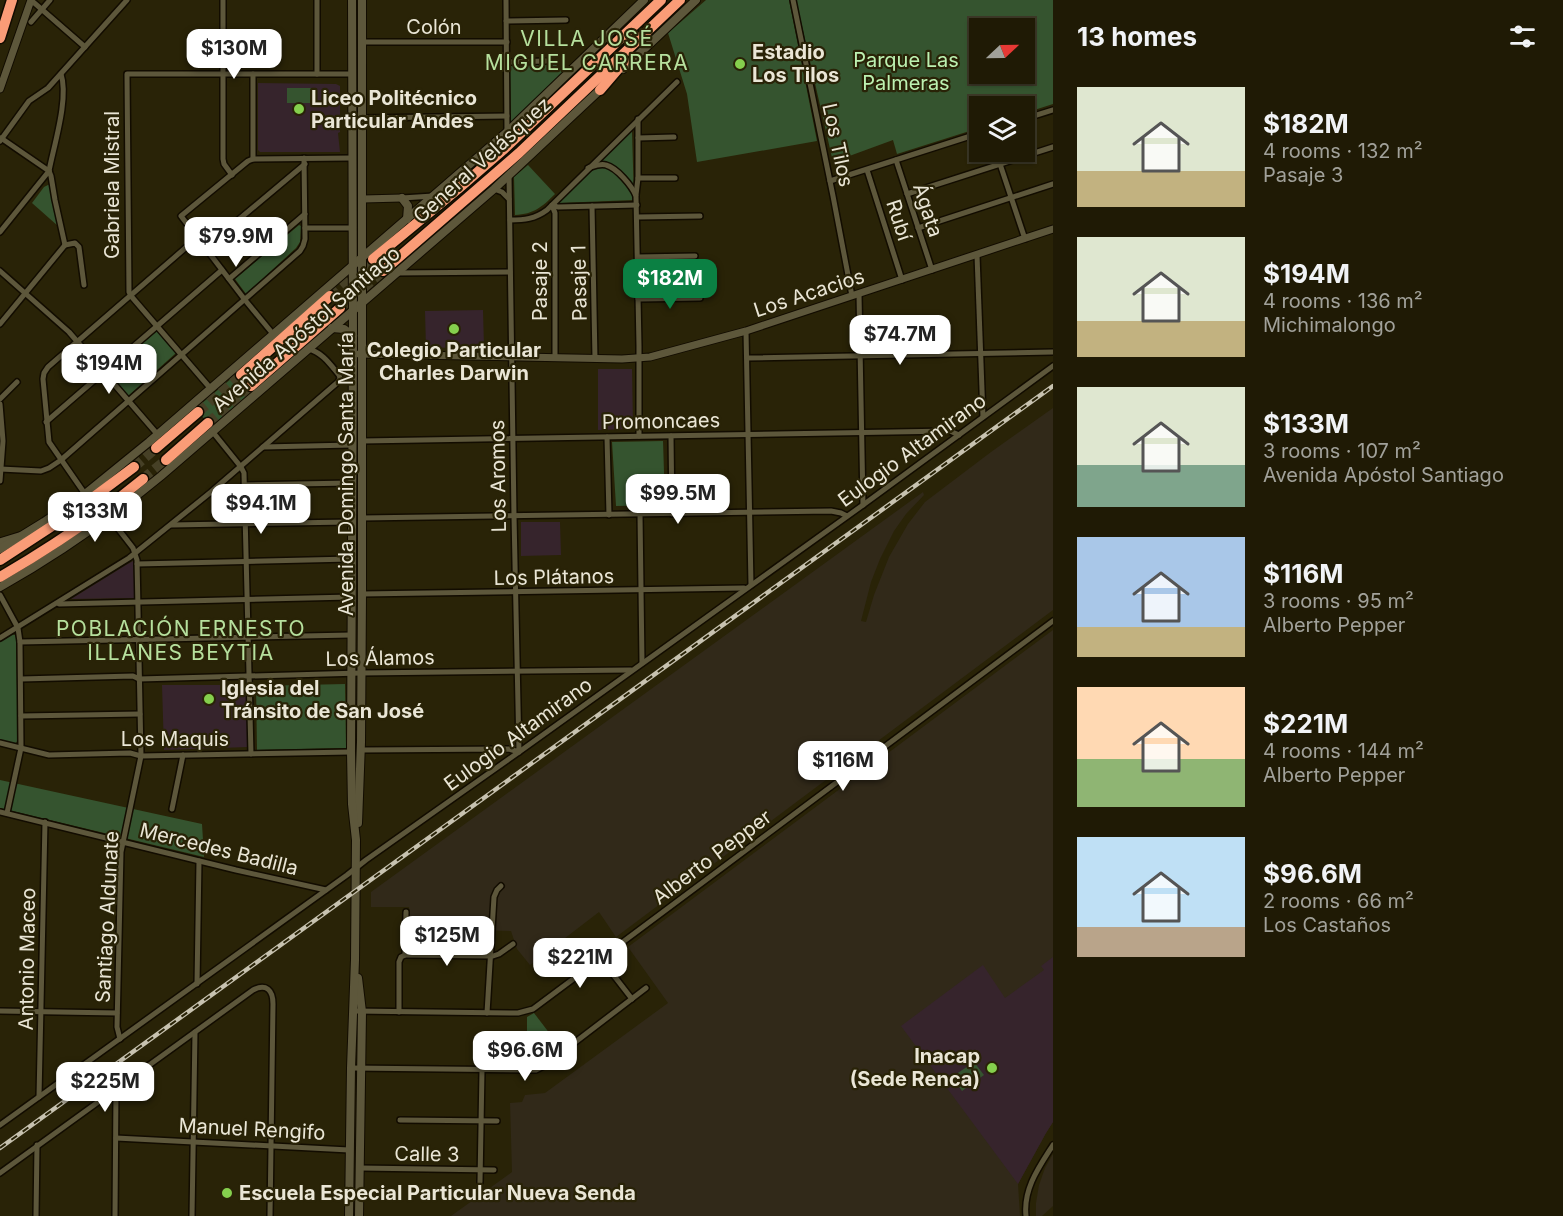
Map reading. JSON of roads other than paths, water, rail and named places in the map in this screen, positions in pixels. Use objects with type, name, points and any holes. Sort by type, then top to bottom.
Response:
[{"type":"highway","points":[[0,38],[12,0]]},
{"type":"highway","points":[[628,31],[655,0]]},
{"type":"highway","name":"General Velásquez","points":[[368,258],[480,171],[661,0]]},
{"type":"highway","name":"General Velásquez","points":[[383,271],[519,153],[680,0]]},
{"type":"highway","points":[[600,90],[655,24]]},
{"type":"highway","points":[[241,375],[330,296]]},
{"type":"highway","points":[[251,386],[340,308]]},
{"type":"highway","points":[[156,448],[198,412]]},
{"type":"highway","points":[[166,460],[210,427]]},
{"type":"highway","points":[[0,560],[82,507],[134,468]]},
{"type":"highway","points":[[0,577],[85,523],[143,479]]},
{"type":"main road","name":"Avenida Domingo Santa María","points":[[352,0],[351,752],[352,804],[356,840]]},
{"type":"main road","name":"Avenida Domingo Santa María","points":[[359,1216],[361,1068],[355,960],[356,840],[361,750],[363,302],[368,258],[363,198],[362,0]]},
{"type":"main road","name":"Avenida Apóstol Santiago","points":[[0,549],[85,494],[158,435],[352,265],[368,258],[407,219],[507,132],[644,0]]},
{"type":"main road","name":"Avenida Apóstol Santiago","points":[[0,587],[59,552],[161,477],[210,427],[308,349],[494,189],[696,0]]},
{"type":"main road","points":[[402,198],[408,206],[407,219]]},
{"type":"main road","points":[[332,328],[344,329],[353,336]]},
{"type":"main road","name":"Avenida Domingo Santa María","points":[[349,1216],[351,1068],[358,1011]]},
{"type":"street","points":[[0,89],[31,0],[85,47]]},
{"type":"street","points":[[31,22],[50,0]]},
{"type":"street","points":[[65,245],[49,171],[0,139],[31,99],[46,90],[127,0]]},
{"type":"street","points":[[223,0],[223,161],[232,175]]},
{"type":"street","points":[[317,0],[317,74]]},
{"type":"street","points":[[506,0],[507,132]]},
{"type":"street","name":"Los Tilos","points":[[793,0],[856,295],[864,505]]},
{"type":"street","points":[[506,21],[566,20]]},
{"type":"street","name":"Colón","points":[[362,42],[507,42]]},
{"type":"street","points":[[507,63],[546,61]]},
{"type":"street","points":[[0,232],[49,171],[64,99],[61,74]]},
{"type":"street","name":"Gabriela Mistral","points":[[131,296],[128,287],[127,74],[223,74]]},
{"type":"street","points":[[223,74],[352,74]]},
{"type":"street","points":[[253,74],[253,159]]},
{"type":"street","points":[[510,220],[534,218],[544,213],[677,82]]},
{"type":"street","points":[[1035,116],[1053,110]]},
{"type":"street","points":[[362,118],[507,116]]},
{"type":"street","points":[[638,119],[636,196],[639,436]]},
{"type":"street","points":[[638,138],[674,137]]},
{"type":"street","points":[[830,181],[969,137]]},
{"type":"street","points":[[907,194],[1053,147]]},
{"type":"street","points":[[273,334],[244,300],[182,216],[253,159],[304,161],[352,158]]},
{"type":"street","name":"Ágata","points":[[896,160],[932,270]]},
{"type":"street","points":[[1,469],[41,471],[61,460],[302,249],[305,242],[304,161]]},
{"type":"street","points":[[206,248],[304,161]]},
{"type":"street","points":[[1000,164],[1025,238]]},
{"type":"street","points":[[588,168],[598,165],[611,166],[628,183],[636,196]]},
{"type":"street","name":"Rubí","points":[[867,170],[902,280]]},
{"type":"street","name":"Los Aromos","points":[[509,175],[519,752]]},
{"type":"street","points":[[638,178],[675,178]]},
{"type":"street","points":[[918,228],[1053,184]]},
{"type":"street","points":[[494,189],[502,192],[509,200]]},
{"type":"street","points":[[363,198],[434,196]]},
{"type":"street","points":[[552,205],[558,207],[637,205]]},
{"type":"street","name":"Pasaje 2","points":[[552,205],[555,213],[555,358]]},
{"type":"street","name":"Pasaje 1","points":[[592,206],[595,359]]},
{"type":"street","points":[[229,279],[305,214]]},
{"type":"street","points":[[638,217],[700,216]]},
{"type":"street","points":[[305,228],[352,228]]},
{"type":"street","name":"Los Acacios","points":[[353,354],[639,359],[746,331],[1053,230]]},
{"type":"street","points":[[85,494],[49,442],[44,373],[48,367],[198,237]]},
{"type":"street","points":[[0,324],[65,245],[75,243],[79,247],[84,285]]},
{"type":"street","points":[[977,255],[983,417]]},
{"type":"street","points":[[638,258],[696,256]]},
{"type":"street","points":[[46,422],[222,270]]},
{"type":"street","points":[[0,272],[26,292],[78,341],[158,435]]},
{"type":"street","points":[[395,273],[510,272]]},
{"type":"street","points":[[131,296],[211,388]]},
{"type":"street","points":[[638,299],[700,298]]},
{"type":"street","points":[[746,331],[750,513],[749,586]]},
{"type":"street","points":[[0,639],[135,553],[241,467],[339,382],[339,375],[321,354],[308,349]]},
{"type":"street","points":[[747,358],[1053,352]]},
{"type":"street","name":"Eulogio Altamirano","points":[[0,1125],[864,505],[1053,366]]},
{"type":"street","points":[[0,481],[3,441],[0,401],[17,382]]},
{"type":"street","points":[[210,427],[244,473],[251,754]]},
{"type":"street","name":"Promoncaes","points":[[362,441],[951,431],[959,435]]},
{"type":"street","points":[[670,436],[672,514]]},
{"type":"street","points":[[607,437],[609,514]]},
{"type":"street","points":[[263,447],[352,445]]},
{"type":"street","points":[[244,485],[351,483]]},
{"type":"street","points":[[362,518],[831,511],[847,516]]},
{"type":"street","points":[[640,514],[642,663]]},
{"type":"street","name":"Santiago Aldunate","points":[[109,517],[135,553],[138,602],[141,756],[122,841],[117,1013],[117,1030],[120,1040]]},
{"type":"street","points":[[171,525],[351,522]]},
{"type":"street","name":"Avenida Apóstol Santiago","points":[[0,542],[27,533]]},
{"type":"street","points":[[137,564],[351,559]]},
{"type":"street","name":"Los Plátanos","points":[[362,594],[749,586]]},
{"type":"street","points":[[0,595],[18,628],[20,642],[21,748],[8,813]]},
{"type":"street","points":[[57,604],[351,597]]},
{"type":"street","name":"Alberto Pepper","points":[[358,1011],[521,1013],[533,1009],[1053,621]]},
{"type":"street","points":[[20,642],[351,635]]},
{"type":"street","name":"Los Álamos","points":[[21,679],[633,670]]},
{"type":"street","points":[[21,717],[140,714]]},
{"type":"street","name":"Los Maquis","points":[[0,743],[49,755],[130,753],[141,756],[351,752]]},
{"type":"street","points":[[361,750],[509,749],[519,752]]},
{"type":"street","points":[[172,809],[183,755]]},
{"type":"street","name":"Mercedes Badilla","points":[[0,812],[326,890]]},
{"type":"street","name":"Antonio Maceo","points":[[39,1097],[45,822]]},
{"type":"street","points":[[197,984],[199,861]]},
{"type":"street","points":[[488,1013],[494,897],[501,886]]},
{"type":"street","points":[[405,955],[406,912]]},
{"type":"street","points":[[399,1012],[399,962],[401,957],[405,955],[490,956],[499,954],[513,944]]},
{"type":"street","points":[[601,959],[632,999]]},
{"type":"street","points":[[0,1173],[253,990],[259,987],[267,988],[272,993],[273,1004],[270,1216]]},
{"type":"street","points":[[351,1068],[531,1071],[540,1068],[646,988]]},
{"type":"street","points":[[0,1011],[117,1013]]},
{"type":"street","points":[[192,1216],[195,1032]]},
{"type":"street","points":[[480,1182],[482,1070]]},
{"type":"street","points":[[115,1216],[116,1089]]},
{"type":"street","points":[[400,1120],[497,1121]]},
{"type":"street","name":"Manuel Rengifo","points":[[116,1138],[350,1149]]},
{"type":"street","points":[[36,1216],[37,1145]]},
{"type":"street","points":[[1026,1216],[1030,1185],[1053,1145]]},
{"type":"street","name":"Calle 3","points":[[360,1168],[494,1170]]},
{"type":"tunnel","points":[[330,296],[373,259]]},
{"type":"tunnel","points":[[340,308],[383,271]]},
{"type":"tunnel","points":[[198,412],[241,375]]},
{"type":"tunnel","points":[[208,423],[251,386]]},
{"type":"tunnel","points":[[134,467],[156,448]]},
{"type":"tunnel","points":[[143,479],[166,460]]},
{"type":"railway","points":[[0,1148],[1053,386]]},
{"type":"place","name":"Estadio Los Tilos","points":[[740,64]]},
{"type":"place","name":"Liceo Politécnico Particular Andes","points":[[299,109]]},
{"type":"place","name":"Colegio Particular Charles Darwin","points":[[454,329]]},
{"type":"place","name":"Iglesia del Tránsito de San José","points":[[209,699]]},
{"type":"place","name":"Inacap (Sede Renca)","points":[[992,1068]]},
{"type":"place","name":"Escuela Especial Particular Nueva Senda","points":[[227,1193]]},
{"type":"district","name":"VILLA JOSÉ MIGUEL CARRERA","points":[[587,50]]},
{"type":"district","name":"POBLACIÓN ERNESTO ILLANES BEYTIA","points":[[181,640]]},
{"type":"park label","name":"Parque Las Palmeras","points":[[906,72]]}]
